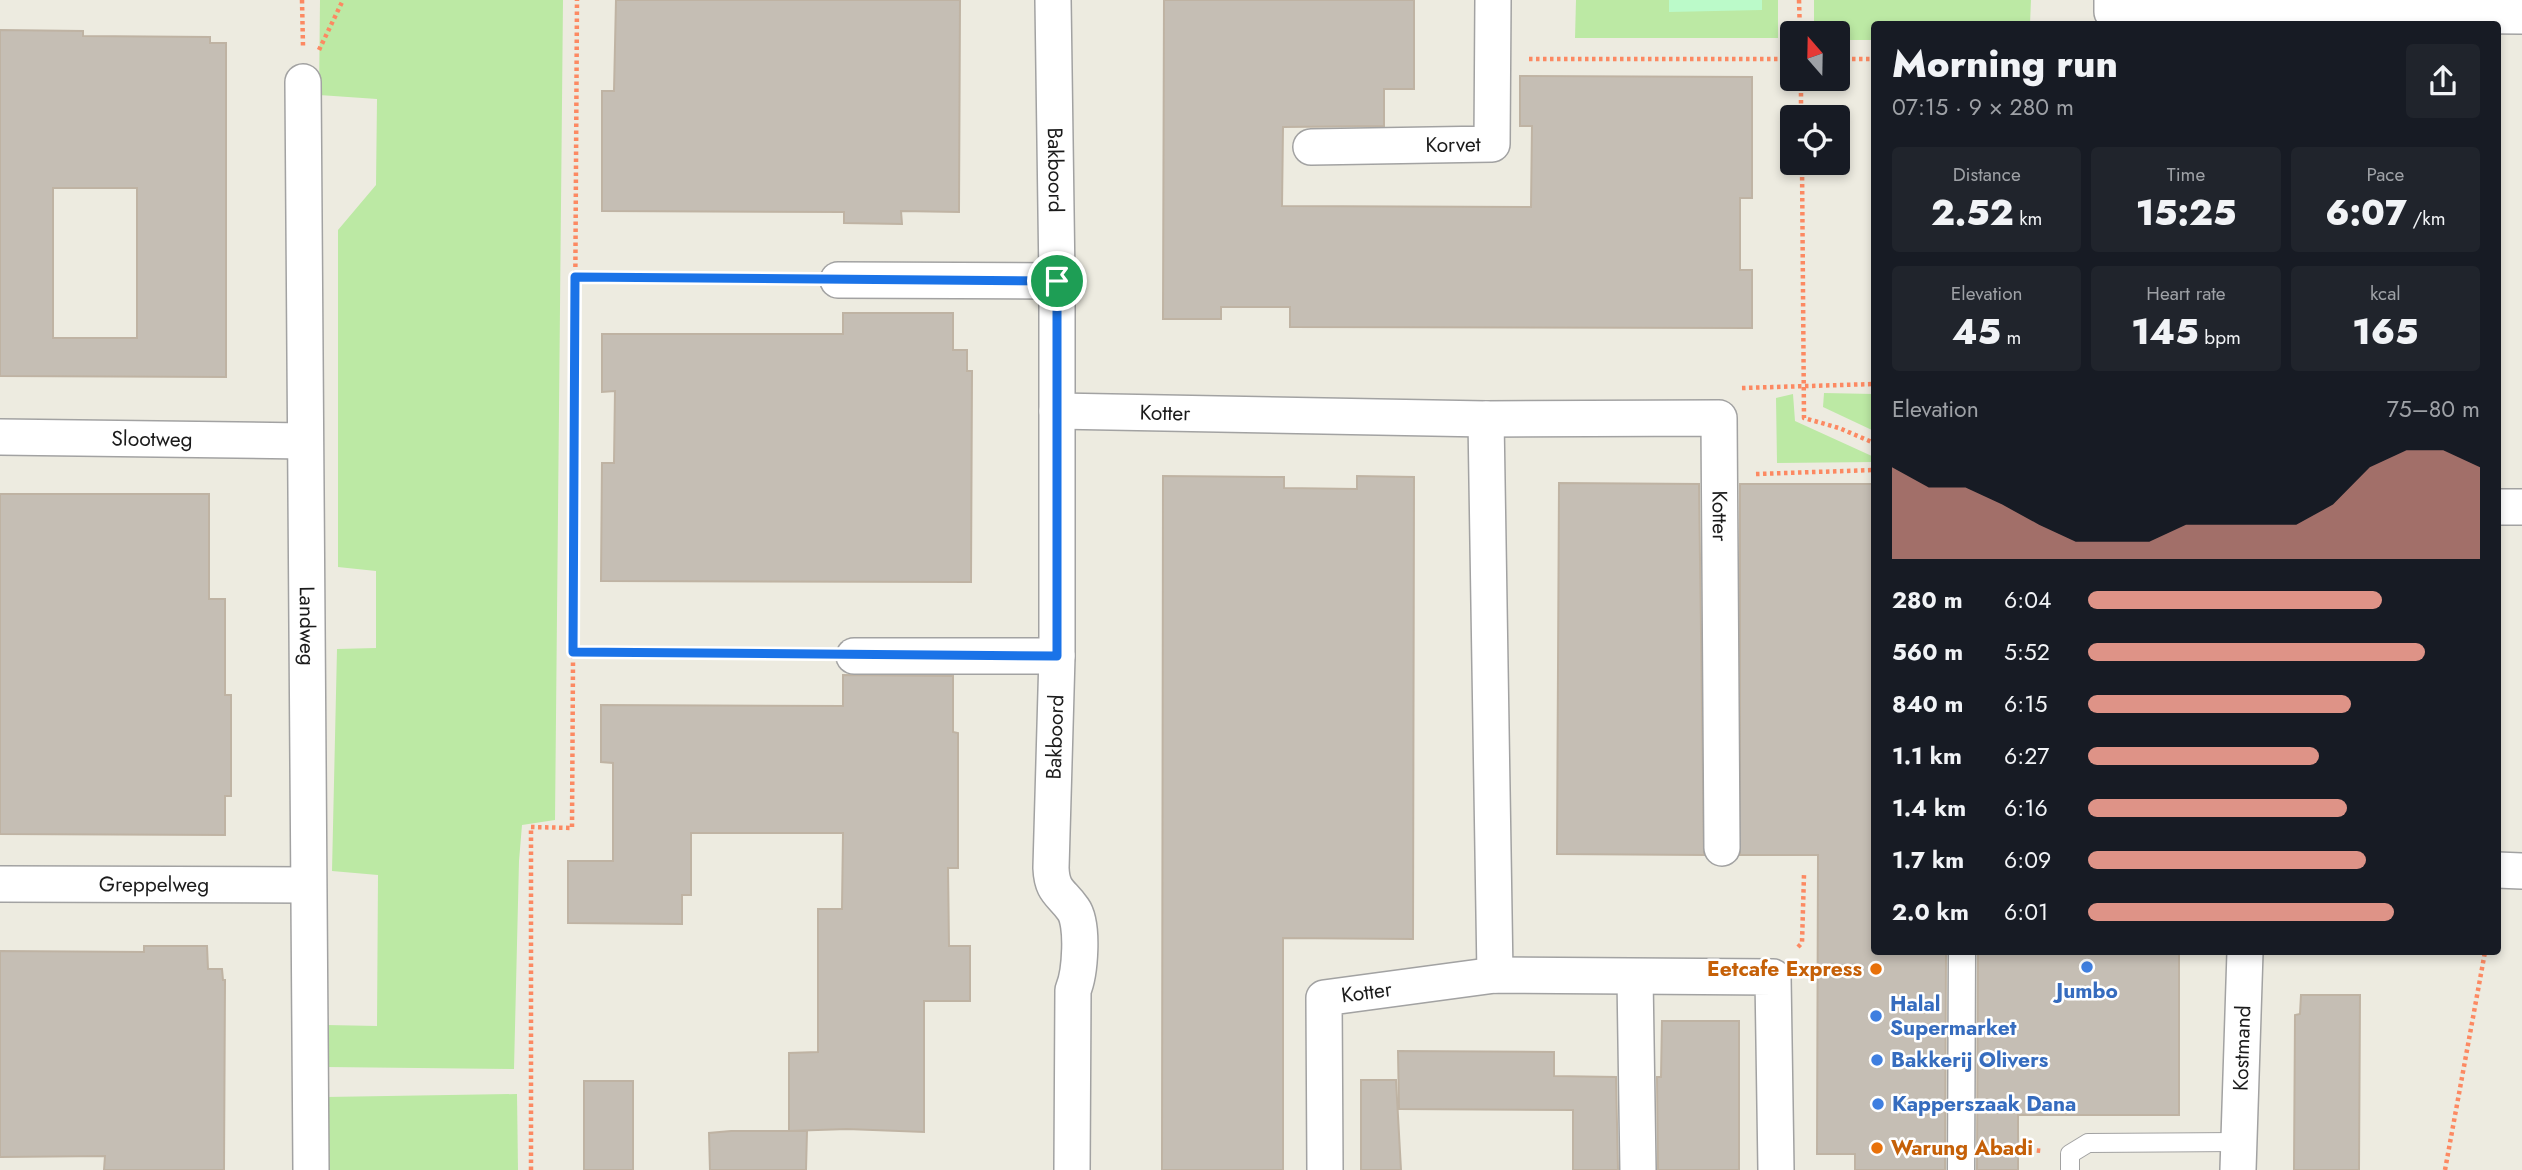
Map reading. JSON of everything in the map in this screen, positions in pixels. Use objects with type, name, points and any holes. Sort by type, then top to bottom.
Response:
[{"type":"street","name":"Bakboord","points":[[1053,0],[1057,281],[1057,656],[1051,875],[1053,887],[1072,907],[1078,924],[1078,977],[1073,990],[1072,1170]]},
{"type":"street","name":"Korvet","points":[[1311,146],[1492,144],[1493,0]]},
{"type":"street","points":[[2112,0],[2112,12],[2522,16]]},
{"type":"street","name":"Landweg","points":[[303,82],[311,1170]]},
{"type":"street","points":[[838,280],[1057,281]]},
{"type":"street","name":"Kotter","points":[[1057,411],[1486,418],[1719,418],[1722,848]]},
{"type":"street","points":[[1486,418],[1496,975]]},
{"type":"street","name":"Slootweg","points":[[0,437],[305,441]]},
{"type":"street","points":[[2501,507],[2522,507]]},
{"type":"street","points":[[854,656],[1057,656]]},
{"type":"street","points":[[2501,870],[2522,871]]},
{"type":"street","name":"Greppelweg","points":[[0,884],[308,885]]},
{"type":"street","points":[[1961,1158],[1962,955]]},
{"type":"street","name":"Kostmand","points":[[2238,1156],[2245,955]]},
{"type":"street","name":"Kotter","points":[[1325,1170],[1324,998],[1496,975],[1773,977]]},
{"type":"street","points":[[1635,976],[1638,1170]]},
{"type":"street","points":[[1773,977],[1776,1170]]},
{"type":"lane","name":"Kostmand","points":[[2070,1162],[2088,1143],[2238,1156]]},
{"type":"path","points":[[303,82],[343,0]]},
{"type":"path","points":[[530,1170],[531,827],[572,828],[577,0]]},
{"type":"path","points":[[1799,0],[1800,21]]},
{"type":"path","points":[[1493,59],[1780,59]]},
{"type":"path","points":[[1850,59],[1871,59]]},
{"type":"path","points":[[1802,175],[1804,418],[1839,428],[1871,442]]},
{"type":"path","points":[[575,277],[838,280]]},
{"type":"path","points":[[1719,418],[1743,388],[1871,384]]},
{"type":"path","points":[[1720,475],[1871,470]]},
{"type":"path","points":[[573,652],[854,656]]},
{"type":"path","points":[[1773,977],[1802,943],[1804,875]]},
{"type":"path","points":[[2445,1170],[2484,955]]},
{"type":"path","points":[[1961,1158],[2008,1146],[2070,1162]]},
{"type":"green space","points":[[320,0],[563,0],[555,820],[522,825],[514,1069],[327,1067],[327,1025],[377,1026],[378,875],[332,871],[337,649],[376,648],[376,571],[338,567],[338,230],[376,185],[377,99],[319,95]]},
{"type":"green space","points":[[1576,0],[1778,0],[1778,38],[1575,38]]},
{"type":"green space","points":[[1669,0],[1762,0],[1762,10],[1669,12]]},
{"type":"green space","points":[[1814,0],[2031,0],[2030,21],[1871,21],[1871,40],[1850,40],[1850,21],[1814,21]]},
{"type":"green space","points":[[1824,393],[1871,394],[1871,430],[1823,407]]},
{"type":"green space","points":[[1793,394],[1795,421],[1871,456],[1871,462],[1777,463],[1776,398]]},
{"type":"green space","points":[[517,1094],[518,1170],[328,1170],[326,1097]]},
{"type":"building","points":[[616,0],[960,0],[959,212],[901,211],[902,224],[844,223],[844,212],[602,211],[602,91],[614,91]]},
{"type":"building","points":[[1164,0],[1414,0],[1414,89],[1384,89],[1384,126],[1283,127],[1282,206],[1531,207],[1532,126],[1520,126],[1520,76],[1752,77],[1752,198],[1740,198],[1740,270],[1752,270],[1752,328],[1290,327],[1290,307],[1221,307],[1221,319],[1163,319]]},
{"type":"building","points":[[0,30],[83,31],[83,36],[210,37],[210,43],[226,43],[226,377],[0,376]],"holes":[[[53,188],[137,188],[137,338],[53,338]]]},
{"type":"building","points":[[843,313],[953,313],[953,350],[967,350],[967,371],[972,371],[971,582],[601,581],[602,463],[614,463],[615,391],[602,392],[602,334],[843,334]]},
{"type":"building","points":[[1163,476],[1284,477],[1284,488],[1357,489],[1357,476],[1414,477],[1413,939],[1283,938],[1283,1170],[1162,1170]]},
{"type":"building","points":[[1559,483],[1699,484],[1704,855],[1557,854]]},
{"type":"building","points":[[1740,484],[1871,484],[1871,955],[1946,955],[1945,1170],[1855,1170],[1855,1154],[1817,1154],[1818,855],[1740,855]]},
{"type":"building","points":[[0,494],[209,494],[209,599],[225,599],[225,695],[231,695],[231,796],[225,796],[225,835],[0,834]]},
{"type":"building","points":[[843,675],[953,676],[953,732],[958,733],[958,868],[948,868],[949,946],[970,946],[970,1001],[924,1001],[924,1132],[847,1129],[789,1131],[789,1053],[818,1052],[818,909],[842,909],[843,833],[691,833],[691,895],[682,895],[682,924],[568,923],[568,861],[613,861],[613,763],[601,762],[601,705],[843,706]]},
{"type":"building","points":[[144,946],[207,946],[208,969],[222,969],[225,980],[224,1170],[104,1170],[105,1156],[0,1157],[0,951],[144,952]]},
{"type":"building","points":[[1978,955],[2179,955],[2179,1115],[2018,1115],[2018,1170],[1977,1170]]},
{"type":"building","points":[[2301,995],[2360,995],[2359,1170],[2294,1170],[2295,1015],[2300,1014]]},
{"type":"building","points":[[1662,1021],[1739,1021],[1739,1170],[1658,1170],[1657,1077],[1661,1077]]},
{"type":"building","points":[[1398,1051],[1554,1052],[1554,1076],[1616,1077],[1618,1170],[1573,1170],[1573,1110],[1399,1109]]},
{"type":"building","points":[[1361,1080],[1396,1080],[1401,1170],[1361,1170]]},
{"type":"building","points":[[584,1081],[633,1081],[633,1170],[584,1170]]},
{"type":"building","points":[[807,1131],[806,1170],[710,1170],[709,1133]]},
{"type":"place","name":"Jumbo","points":[[2087,967]]},
{"type":"place","name":"Eetcafe Express","points":[[1876,969]]},
{"type":"place","name":"Halal Supermarket","points":[[1876,1016]]},
{"type":"place","name":"Bakkerij Olivers","points":[[1877,1060]]},
{"type":"place","name":"Kapperszaak Dana","points":[[1878,1104]]},
{"type":"place","name":"Warung Abadi","points":[[1877,1148]]},
{"type":"route","points":[[575,277],[1057,281],[1057,656],[573,652],[575,277]]}]
